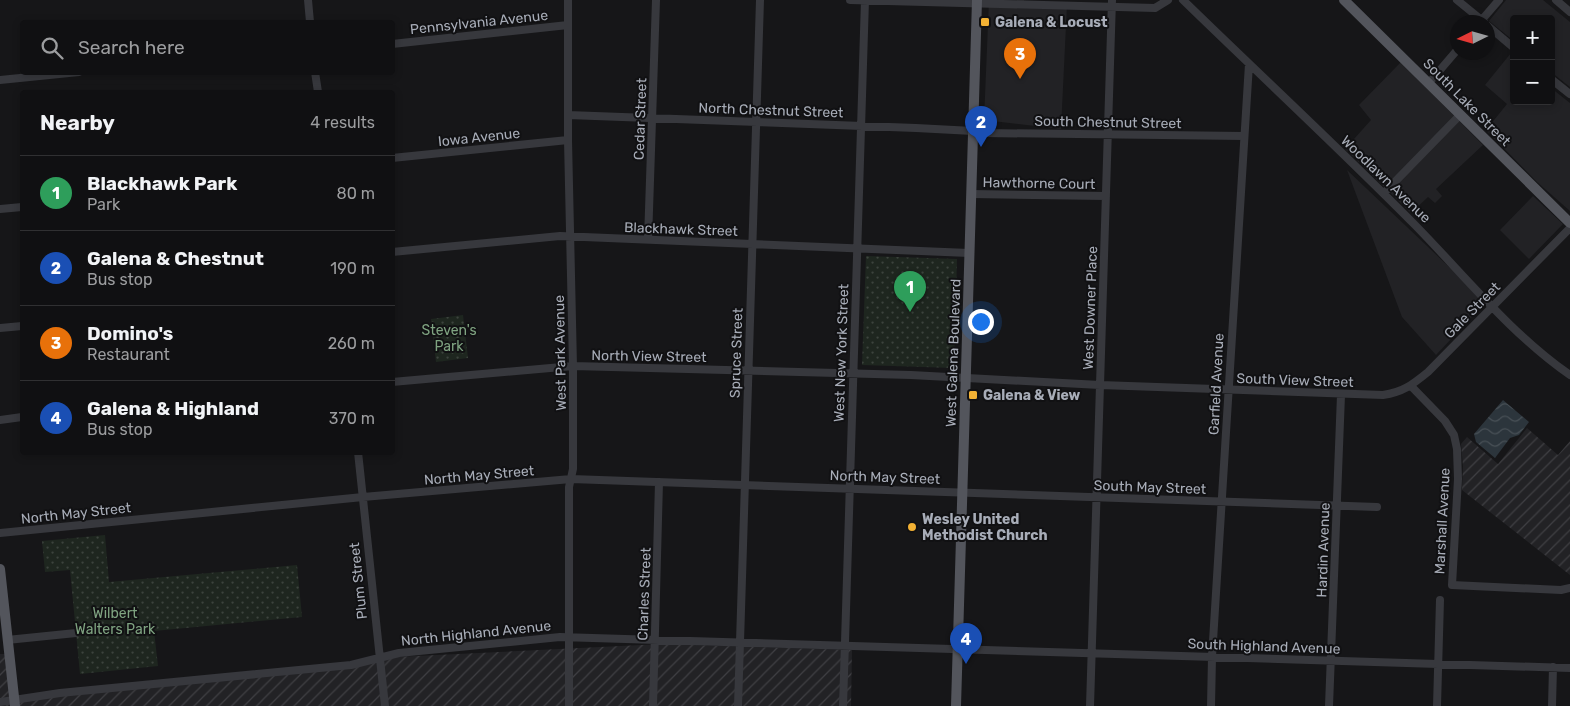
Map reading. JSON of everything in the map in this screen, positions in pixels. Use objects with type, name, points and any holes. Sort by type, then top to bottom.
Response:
[{"type":"main road","name":"South Lake Street","points":[[1344,0],[1570,223]]},
{"type":"main road","name":"West Galena Boulevard","points":[[956,706],[977,2]]},
{"type":"main road","points":[[0,569],[2,608],[15,703]]},
{"type":"street","points":[[308,0],[310,20]]},
{"type":"street","name":"West Park Avenue","points":[[568,0],[568,140],[573,366],[573,469],[569,487],[569,706]]},
{"type":"street","name":"Cedar Street","points":[[648,240],[656,0]]},
{"type":"street","name":"Spruce Street","points":[[738,706],[760,0]]},
{"type":"street","points":[[850,0],[1112,4],[1155,8],[1168,0]]},
{"type":"street","name":"West New York Street","points":[[843,706],[865,0]]},
{"type":"street","name":"Woodlawn Avenue","points":[[1183,0],[1384,194],[1493,307],[1548,360],[1570,375]]},
{"type":"street","points":[[1456,0],[1474,15]]},
{"type":"street","points":[[1489,15],[1499,0]]},
{"type":"street","points":[[1556,0],[1570,12]]},
{"type":"street","name":"West Downer Place","points":[[1090,706],[1112,4]]},
{"type":"street","name":"Pennsylvania Avenue","points":[[395,44],[568,25]]},
{"type":"street","points":[[1495,33],[1510,45]]},
{"type":"street","points":[[1428,84],[1450,58]]},
{"type":"street","name":"Garfield Avenue","points":[[1211,706],[1212,657],[1249,64]]},
{"type":"street","points":[[0,80],[49,75]]},
{"type":"street","points":[[316,75],[318,90]]},
{"type":"street","points":[[1555,82],[1570,94]]},
{"type":"street","name":"North Chestnut Street","points":[[568,115],[973,131]]},
{"type":"street","points":[[1384,194],[1460,115]]},
{"type":"street","name":"South Chestnut Street","points":[[973,131],[984,133],[1244,136]]},
{"type":"street","name":"Iowa Avenue","points":[[395,158],[568,140]]},
{"type":"street","name":"Hawthorne Court","points":[[971,194],[1106,196]]},
{"type":"street","points":[[0,209],[20,207]]},
{"type":"street","name":"Gale Street","points":[[1383,395],[1397,393],[1411,386],[1428,372],[1570,228]]},
{"type":"street","name":"Blackhawk Street","points":[[395,252],[570,236],[969,253]]},
{"type":"street","points":[[0,328],[20,326]]},
{"type":"street","name":"North View Street","points":[[395,382],[573,366],[966,377]]},
{"type":"street","name":"South View Street","points":[[966,377],[1100,385],[1383,395]]},
{"type":"street","name":"Marshall Avenue","points":[[1411,386],[1445,421],[1454,435],[1457,450],[1458,479],[1452,585],[1562,590],[1570,588]]},
{"type":"street","name":"Hardin Avenue","points":[[1329,706],[1341,394]]},
{"type":"street","points":[[0,420],[20,418]]},
{"type":"street","name":"Plum Street","points":[[358,455],[385,706]]},
{"type":"street","name":"North May Street","points":[[0,533],[570,480],[962,492]]},
{"type":"street","name":"Charles Street","points":[[653,706],[660,482]]},
{"type":"street","name":"South May Street","points":[[962,492],[1377,507]]},
{"type":"street","points":[[1437,706],[1440,600]]},
{"type":"street","points":[[7,640],[76,633]]},
{"type":"street","name":"North Highland Avenue","points":[[0,702],[15,703],[351,665],[387,655],[408,652],[568,637],[958,650]]},
{"type":"street","name":"South Highland Avenue","points":[[958,650],[1570,668]]},
{"type":"street","points":[[1552,706],[1553,667]]},
{"type":"shaded area","points":[[989,0],[1024,0],[1024,4],[1067,5],[1061,129],[984,120]]},
{"type":"shaded area","points":[[1506,0],[1543,0],[1570,22],[1570,87],[1555,75],[1555,15],[1510,15],[1510,38],[1495,26],[1494,15]]},
{"type":"shaded area","points":[[1510,54],[1510,105],[1555,105],[1555,91],[1570,103],[1570,211],[1537,182],[1486,130],[1507,104],[1485,85]]},
{"type":"shaded area","points":[[1401,62],[1483,145],[1436,189],[1442,196],[1435,203],[1428,197],[1411,213],[1345,149],[1371,120],[1359,105]]},
{"type":"shaded area","points":[[1347,170],[1486,302],[1436,355],[1402,317]]},
{"type":"shaded area","points":[[1533,196],[1563,224],[1529,259],[1500,230]]},
{"type":"shaded area","points":[[1527,428],[1558,455],[1570,441],[1570,575],[1462,490],[1463,466],[1461,444],[1467,437],[1498,464]]},
{"type":"shaded area","points":[[662,644],[852,650],[851,706],[0,706],[0,654],[5,654],[10,701],[395,657]]},
{"type":"green space","points":[[866,256],[957,259],[954,368],[862,365]]},
{"type":"green space","name":"Steven's Park","points":[[463,315],[468,358],[436,362],[431,319]]},
{"type":"green space","name":"Wilbert Walters Park","points":[[105,535],[109,582],[297,565],[302,617],[154,631],[158,666],[80,674],[70,570],[45,572],[42,541]]},
{"type":"water","points":[[1503,400],[1529,422],[1519,435],[1510,438],[1495,458],[1476,442],[1474,434]]},
{"type":"place","name":"Galena & Locust","points":[[985,22]]},
{"type":"place","name":"Domino's","points":[[1020,79]]},
{"type":"place","name":"Galena & Chestnut","points":[[981,147]]},
{"type":"place","name":"Blackhawk Park","points":[[910,312]]},
{"type":"place","name":"Galena & View","points":[[973,395]]},
{"type":"place","name":"Wesley United Methodist Church","points":[[912,527]]},
{"type":"place","name":"Galena & Highland","points":[[966,664]]}]
